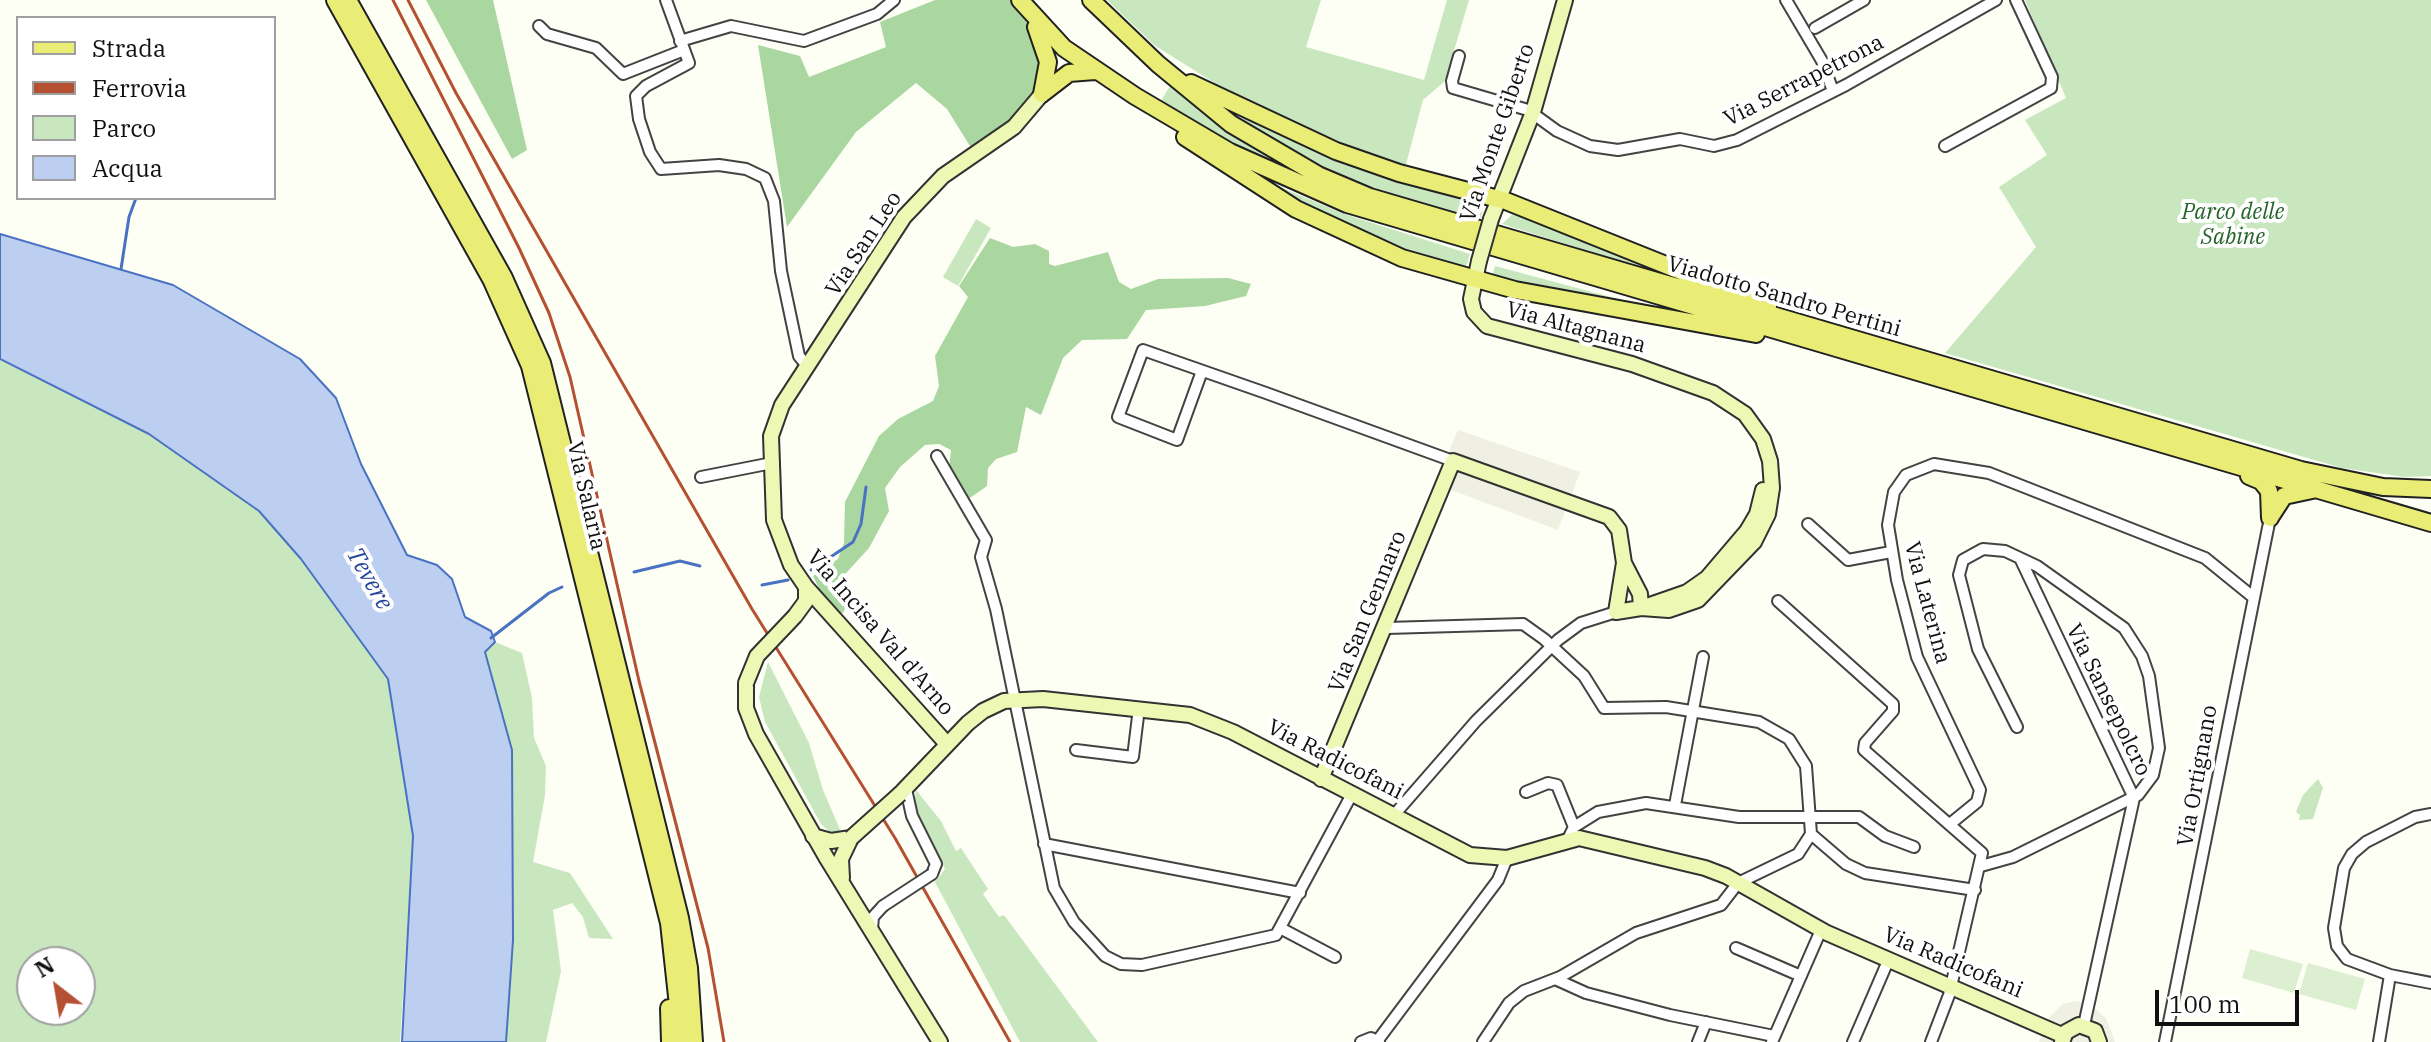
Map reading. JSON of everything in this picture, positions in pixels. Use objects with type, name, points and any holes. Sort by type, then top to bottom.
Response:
[{"type":"main road","name":"Via Salaria","points":[[335,0],[491,279],[530,366],[669,923],[682,1042]]},
{"type":"main road","name":"Via Salaria","points":[[348,0],[504,278],[533,336],[552,397],[671,881],[689,968],[694,1042]]},
{"type":"main road","points":[[1091,0],[1158,64],[1298,136],[1385,169],[1498,199],[1719,286],[1820,337]]},
{"type":"main road","points":[[1025,7],[1064,48],[1165,115],[1207,154],[1296,209],[1383,251],[1474,280],[1694,324],[1820,337]]},
{"type":"main road","points":[[1025,7],[1048,62],[1042,94]]},
{"type":"main road","name":"Viadotto Sandro Pertini","points":[[1158,64],[1244,133],[1356,192],[2212,459],[2429,523]]},
{"type":"main road","points":[[1042,94],[1069,73],[1095,71]]},
{"type":"main road","name":"Viadotto Sandro Pertini","points":[[1165,115],[1274,174],[1377,215],[2301,470],[2383,487],[2431,489]]},
{"type":"main road","points":[[2212,459],[2264,483],[2271,496],[2270,518]]},
{"type":"main road","points":[[2270,518],[2284,496],[2319,490]]},
{"type":"main road","points":[[669,923],[670,1042]]},
{"type":"main road","points":[[689,968],[699,993],[705,1042]]},
{"type":"street","points":[[666,0],[689,61],[687,67],[647,85],[636,96],[637,111],[650,152],[661,169],[719,165],[746,169],[765,178],[773,194],[780,261],[799,356],[808,367]]},
{"type":"street","points":[[539,26],[547,34],[598,49],[623,74],[731,26],[804,41],[877,14],[894,0]]},
{"type":"street","name":"Via Monte Giberto","points":[[1474,280],[1498,199],[1533,112],[1565,0]]},
{"type":"street","points":[[1786,0],[1822,61],[1833,91]]},
{"type":"street","points":[[1815,28],[1864,0]]},
{"type":"street","name":"Via Serrapetrona","points":[[1459,56],[1453,88],[1533,112],[1557,131],[1601,150],[1626,150],[1680,139],[1709,146],[1737,140],[1833,91],[1996,0]]},
{"type":"street","points":[[1945,146],[2051,88],[2052,77],[2016,0]]},
{"type":"street","name":"Via San Leo","points":[[808,367],[900,223],[920,198],[956,166],[1014,127],[1042,94]]},
{"type":"street","name":"Via Altagnana","points":[[1474,280],[1473,308],[1490,328],[1632,364],[1703,390],[1736,407],[1754,424],[1769,453],[1773,483],[1768,514],[1758,537],[1707,587],[1675,609],[1641,608]]},
{"type":"street","points":[[1198,370],[1177,440],[1118,417],[1143,350],[1569,501],[1612,520],[1619,530],[1624,563],[1616,612]]},
{"type":"street","name":"Via Incisa Val d'Arno","points":[[808,367],[775,421],[771,436],[777,535],[806,587],[947,744]]},
{"type":"street","name":"Via Altagnana","points":[[1703,390],[1751,435],[1764,474],[1757,514],[1717,566],[1707,587]]},
{"type":"street","points":[[937,456],[985,538],[981,557],[1016,699],[1054,888],[1063,906],[1098,949],[1117,963],[1142,965],[1274,936],[1282,929],[1352,794]]},
{"type":"street","name":"Via San Gennaro","points":[[1321,779],[1387,628],[1453,461]]},
{"type":"street","points":[[701,477],[772,463]]},
{"type":"street","name":"Via Laterina","points":[[1950,824],[1979,799],[1980,790],[1917,657],[1891,552],[1888,519],[1896,488],[1906,475],[1938,464],[1989,473],[2198,555],[2214,563],[2253,597]]},
{"type":"street","name":"Via Ortignano","points":[[2165,1042],[2270,518]]},
{"type":"street","points":[[1808,524],[1848,560],[1891,552]]},
{"type":"street","points":[[1981,866],[2013,857],[2134,798],[2151,780],[2159,748],[2153,696],[2142,656],[2117,621],[2020,558],[2005,551],[1983,549],[1965,558],[1958,568],[1978,649],[2017,727]]},
{"type":"street","name":"Via Sansepolcro","points":[[2020,558],[2134,798],[2084,1025]]},
{"type":"street","points":[[1394,815],[1476,721],[1552,646],[1581,623],[1641,608],[1640,594],[1624,563]]},
{"type":"street","points":[[806,587],[807,598],[795,616],[760,653],[746,683],[746,703],[753,729],[813,836],[940,1042]]},
{"type":"street","points":[[1778,601],[1893,704],[1893,711],[1865,743],[1864,750],[1981,851],[1981,866],[1951,987],[1931,1042]]},
{"type":"street","points":[[1387,628],[1516,623],[1531,628],[1589,681],[1604,708],[1647,706],[1759,722],[1785,735],[1796,746],[1806,766],[1811,834],[1804,848],[1791,859],[1738,883],[1721,905],[1626,937],[1555,979],[1517,995],[1482,1040]]},
{"type":"street","points":[[1675,805],[1703,657]]},
{"type":"street","name":"Via Radicofani","points":[[826,857],[903,792],[947,744],[983,711],[1016,699],[1139,708],[1204,719],[1470,855],[1507,858],[1571,833],[1705,868],[1821,930],[2044,1026],[2063,1039]]},
{"type":"street","points":[[1076,750],[1133,757],[1139,708]]},
{"type":"street","points":[[1526,792],[1548,783],[1557,785],[1571,833],[1598,812],[1621,805],[1675,805],[1739,817],[1862,818],[1882,834],[1914,847]]},
{"type":"street","points":[[872,929],[873,917],[883,906],[932,874],[936,864],[903,792]]},
{"type":"street","points":[[2431,814],[2415,817],[2362,845],[2344,868],[2334,921],[2337,946],[2347,959],[2390,975],[2431,983]]},
{"type":"street","points":[[1811,834],[1846,864],[1865,873],[1975,890]]},
{"type":"street","points":[[813,836],[844,844],[840,863],[845,886]]},
{"type":"street","points":[[1044,844],[1300,893]]},
{"type":"street","points":[[1361,1042],[1367,1038],[1378,1041],[1498,880],[1507,858]]},
{"type":"street","points":[[1282,929],[1335,957]]},
{"type":"street","points":[[1555,979],[1586,993],[1773,1039],[1821,930]]},
{"type":"street","points":[[1736,948],[1801,976]]},
{"type":"street","points":[[1853,1042],[1888,961]]},
{"type":"street","points":[[2379,1042],[2390,975]]},
{"type":"street","points":[[1698,1042],[1706,1022]]},
{"type":"street","points":[[2063,1039],[2070,1028],[2084,1025],[2095,1031],[2099,1042]]},
{"type":"green space","points":[[426,0],[493,0],[527,150],[512,159]]},
{"type":"green space","points":[[935,0],[1013,0],[1037,40],[1042,78],[1025,110],[973,151],[947,109],[916,83],[856,132],[787,227],[758,45],[800,56],[809,77],[886,47],[880,22]]},
{"type":"green space","points":[[1107,0],[1321,0],[1306,47],[1424,80],[1447,0],[1469,0],[1445,81],[1423,100],[1405,168],[1248,104],[1154,45]]},
{"type":"green space","name":"Parco delle Sabine","points":[[2025,0],[2431,0],[2431,476],[2405,477],[2342,468],[1945,353],[2036,247],[1999,187],[2047,155],[2025,120],[2066,98]]},
{"type":"green space","points":[[1170,86],[1213,121],[1329,186],[1263,162],[1159,104]]},
{"type":"green space","points":[[1246,116],[1290,138],[1480,202],[1483,209],[1480,221],[1382,191],[1332,171],[1259,132],[1243,120]]},
{"type":"green space","points":[[1268,182],[1344,214],[1470,254],[1467,264],[1464,268],[1392,250],[1315,214]]},
{"type":"green space","points":[[1514,213],[1687,280],[1687,282],[1502,224]]},
{"type":"green space","points":[[976,219],[991,228],[958,286],[943,277]]},
{"type":"green space","points":[[990,238],[1013,247],[1035,244],[1049,251],[1049,264],[1055,266],[1108,252],[1119,282],[1131,289],[1158,279],[1228,278],[1251,284],[1246,296],[1205,306],[1146,310],[1127,339],[1082,340],[1063,358],[1041,415],[1026,407],[1017,452],[996,459],[988,468],[987,486],[967,500],[949,468],[951,450],[939,444],[925,445],[900,467],[885,488],[889,511],[869,548],[838,582],[846,606],[843,613],[830,611],[813,576],[838,559],[844,543],[845,502],[879,436],[898,419],[933,401],[939,386],[935,356],[968,297],[959,286]]},
{"type":"green space","points":[[1495,266],[1678,315],[1491,281]]},
{"type":"green space","points":[[0,359],[149,434],[259,511],[301,559],[389,679],[413,836],[400,1042],[0,1042]]},
{"type":"green space","points":[[495,642],[522,653],[532,698],[534,738],[546,766],[545,795],[533,862],[570,873],[613,939],[589,938],[583,917],[572,903],[553,910],[561,971],[546,1042],[506,1042],[513,940],[512,750],[485,651]]},
{"type":"green space","points":[[768,662],[809,743],[823,790],[841,832],[830,832],[821,824],[765,722],[759,697]]},
{"type":"green space","points":[[2318,779],[2323,788],[2313,819],[2299,820],[2300,815],[2296,812],[2303,795]]},
{"type":"green space","points":[[916,790],[941,821],[956,851],[961,848],[988,889],[983,894],[999,917],[1004,915],[1098,1042],[1020,1042],[935,882],[945,869],[917,814],[914,803]]},
{"type":"green space","points":[[2250,949],[2303,964],[2294,993],[2242,978]]},
{"type":"green space","points":[[2308,963],[2365,979],[2356,1010],[2299,994]]},
{"type":"shaded area","points":[[1458,430],[1580,472],[1558,530],[1435,484]]},
{"type":"shaded area","points":[[2077,1001],[2089,1004],[2106,1018],[2115,1042],[2039,1042],[2049,1018],[2063,1004]]},
{"type":"water","name":"Tevere","points":[[0,234],[173,285],[300,359],[336,398],[361,464],[407,555],[437,565],[452,579],[465,617],[491,631],[495,642],[485,652],[512,750],[513,940],[506,1042],[402,1042],[413,836],[388,679],[301,559],[259,511],[149,434],[0,359]]},
{"type":"waterway","points":[[121,269],[129,217],[135,200]]},
{"type":"waterway","points":[[811,570],[853,542],[861,524],[866,487]]},
{"type":"waterway","points":[[634,572],[680,561],[700,566]]},
{"type":"waterway","points":[[762,585],[788,580]]},
{"type":"waterway","points":[[491,638],[549,593],[562,587]]},
{"type":"railway","points":[[393,0],[519,248],[549,313],[570,377],[639,681],[708,948],[724,1042]]},
{"type":"railway","points":[[408,0],[456,93],[752,609],[895,838],[1010,1042]]}]
